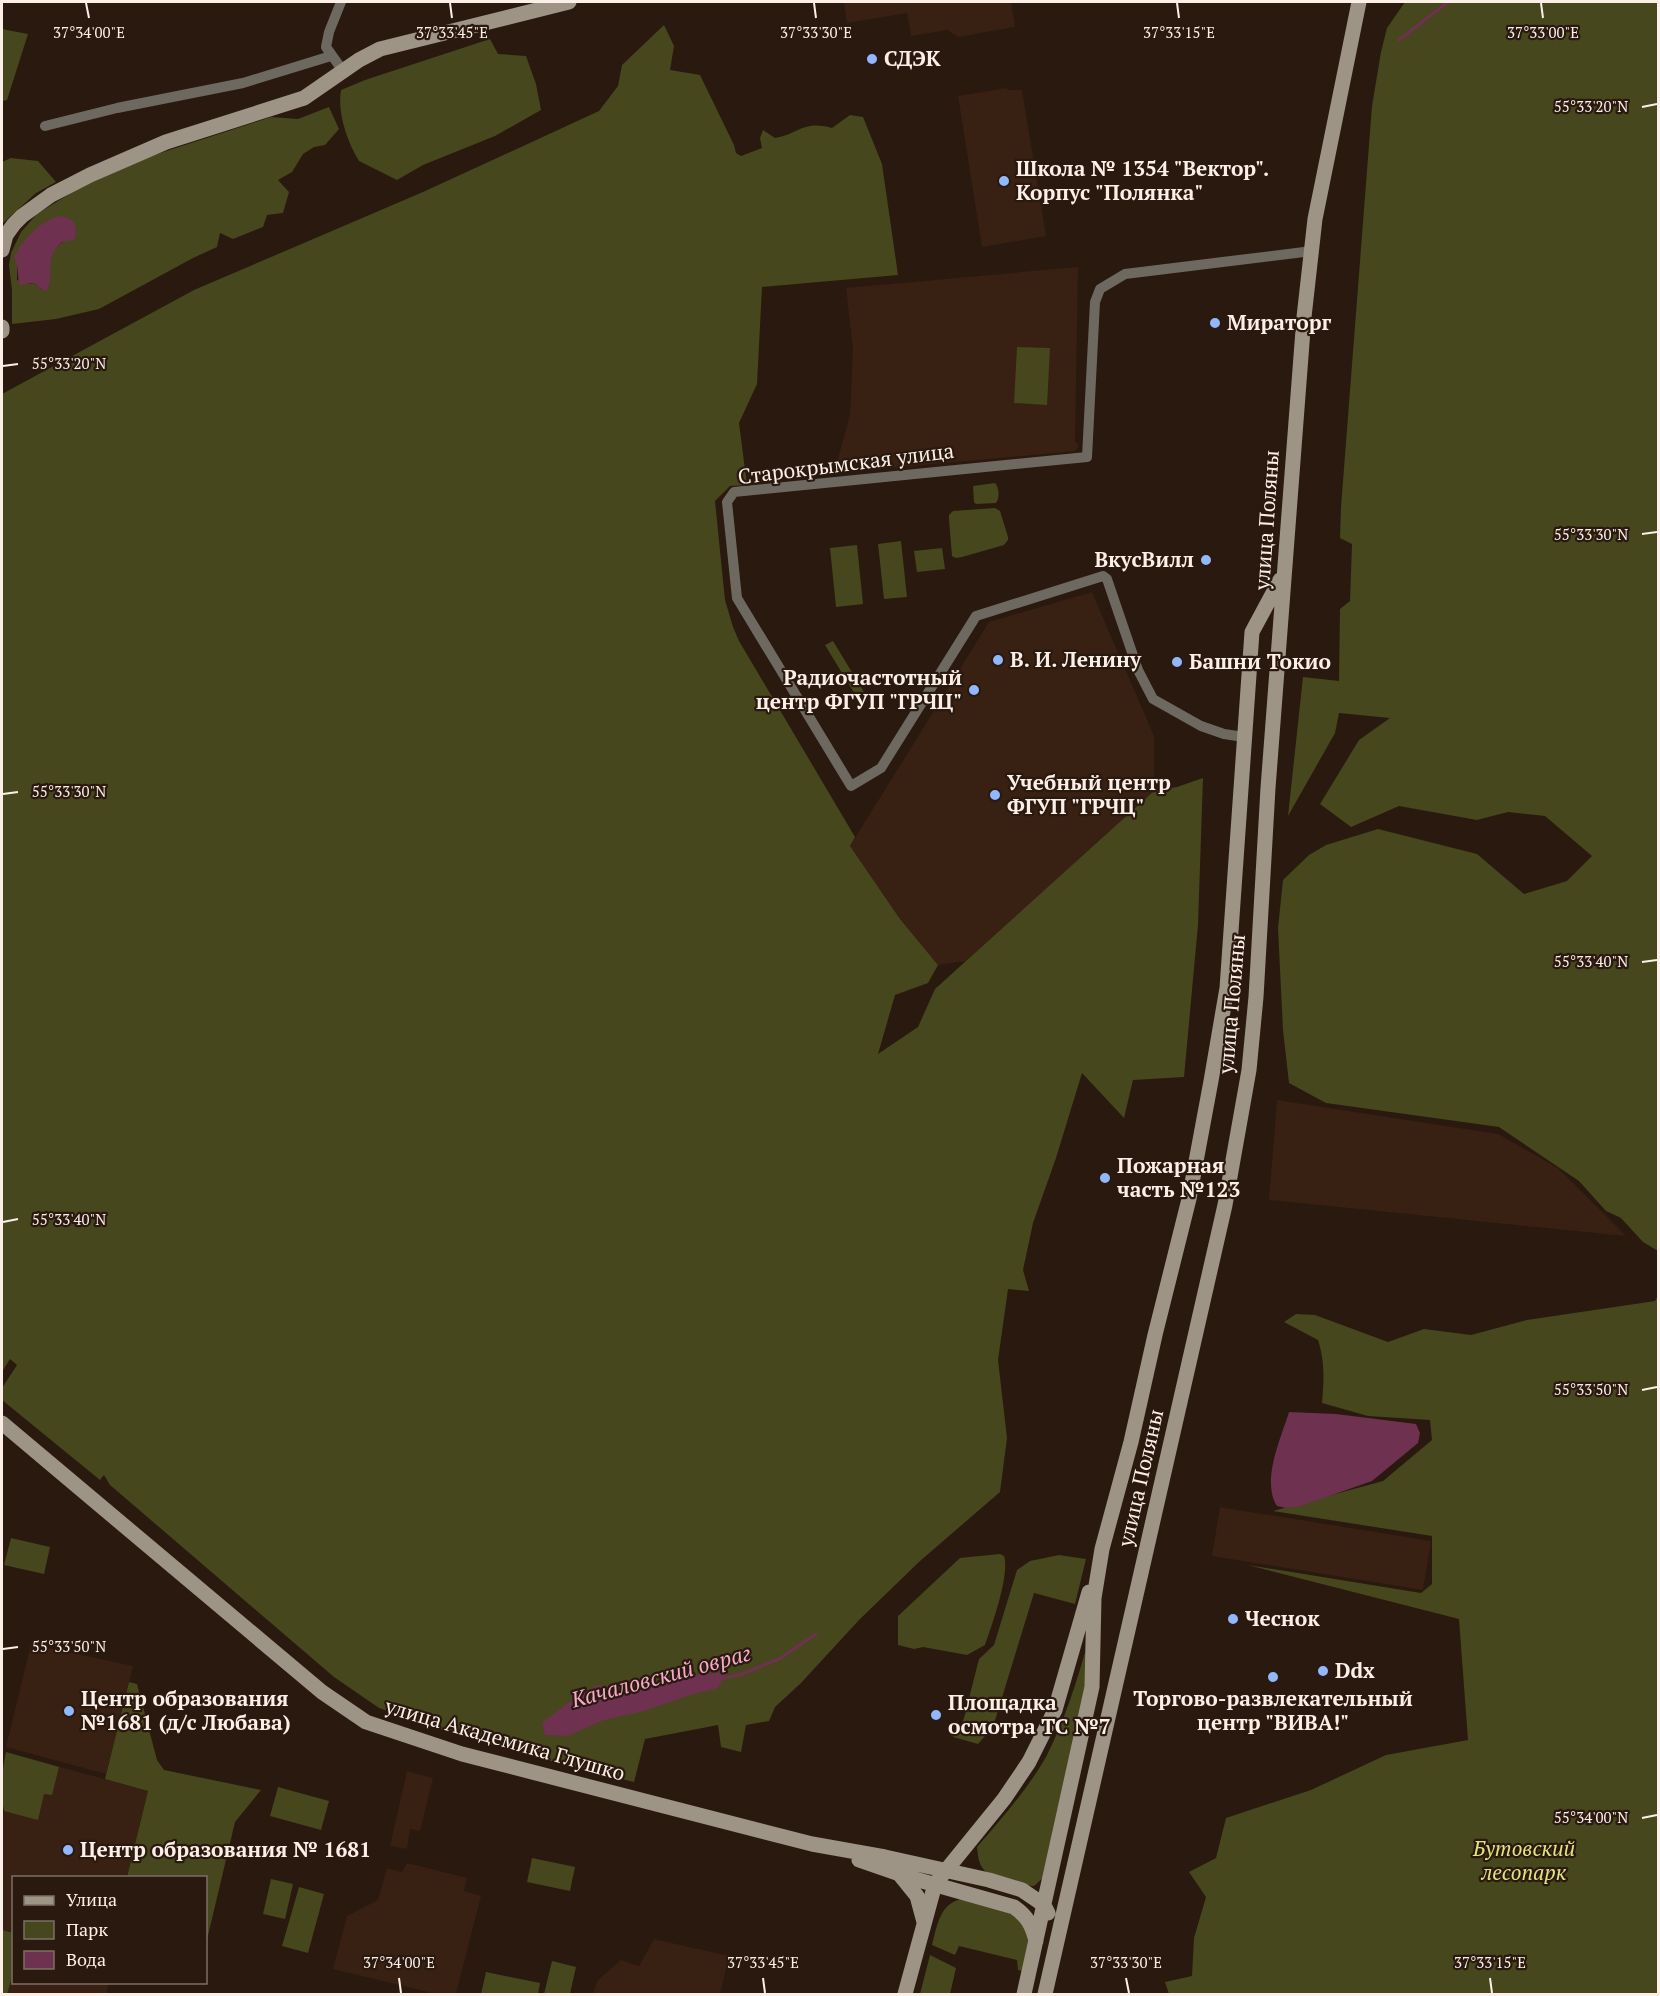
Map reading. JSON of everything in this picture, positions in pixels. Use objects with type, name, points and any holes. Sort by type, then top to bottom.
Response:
[{"type":"main road","points":[[2,250],[6,235],[22,216],[51,195],[166,141],[304,98],[359,60],[380,50],[569,2]]},
{"type":"main road","name":"улица Поляны","points":[[1045,1995],[1226,1204],[1248,1071],[1256,997],[1283,575],[1303,328],[1315,219],[1359,2]]},
{"type":"main road","name":"улица Поляны","points":[[1024,1995],[1092,1687],[1094,1598],[1102,1549],[1131,1442],[1189,1199],[1227,988],[1252,632],[1283,575]]},
{"type":"main road","name":"улица Академика Глушко","points":[[2,1423],[322,1692],[366,1722],[507,1766],[834,1849],[947,1870],[1022,1890],[1044,1905]]},
{"type":"main road","points":[[905,1995],[935,1884],[1004,1799],[1042,1738],[1055,1710],[1102,1549]]},
{"type":"main road","points":[[834,1849],[898,1874],[1014,1907],[1025,1914],[1036,1941]]},
{"type":"main road","points":[[947,1870],[950,1880],[963,1892]]},
{"type":"main road","points":[[898,1874],[917,1896],[924,1922]]},
{"type":"main road","points":[[1022,1890],[1039,1888],[1050,1878]]},
{"type":"main road","points":[[1014,1907],[1044,1905],[1070,1889]]},
{"type":"main road","points":[[924,1922],[941,1897],[948,1893],[963,1892]]},
{"type":"main road","points":[[1044,1905],[1054,1930],[1056,1946]]},
{"type":"street","points":[[341,2],[329,32],[326,47],[343,71]]},
{"type":"street","points":[[45,126],[117,108],[243,83],[332,57]]},
{"type":"street","name":"Старокрымская улица","points":[[1244,737],[1224,734],[1201,726],[1153,699],[1138,670],[1107,579],[1103,576],[976,616],[881,768],[851,786],[737,598],[727,502],[735,492],[1087,457],[1095,302],[1100,289],[1125,274],[1312,251]]},
{"type":"shaded area","points":[[844,2],[1011,2],[1015,27],[958,37],[947,30],[911,36],[907,13],[847,23]]},
{"type":"shaded area","name":"Школа № 1354 \"Вектор\". Корпус \"Полянка\"","points":[[1007,88],[1008,90],[1022,90],[1046,236],[982,247],[958,96]]},
{"type":"shaded area","points":[[1078,267],[1075,441],[1079,446],[1075,451],[834,473],[850,415],[853,349],[846,288]]},
{"type":"shaded area","points":[[1092,592],[1154,736],[1154,791],[966,961],[938,965],[900,919],[850,846],[989,622]]},
{"type":"shaded area","points":[[1277,1100],[1498,1134],[1558,1168],[1626,1236],[1269,1200]]},
{"type":"shaded area","points":[[1220,1507],[1431,1541],[1423,1590],[1212,1556]]},
{"type":"shaded area","name":"Центр образования №1681 (д/с Любава)","points":[[31,1644],[133,1666],[106,1774],[6,1747]]},
{"type":"shaded area","name":"Центр образования № 1681","points":[[6,1752],[148,1791],[127,1876],[12,1876],[12,1984],[109,1984],[106,1994],[2,1994],[2,1822],[4,1811],[2,1772]]},
{"type":"shaded area","points":[[407,1771],[433,1778],[420,1831],[410,1829],[407,1849],[390,1846]]},
{"type":"shaded area","points":[[407,1863],[467,1878],[464,1891],[481,1896],[456,1994],[436,1994],[333,1969],[347,1916],[378,1900],[387,1868],[402,1872]]},
{"type":"shaded area","points":[[654,1939],[729,1956],[720,1994],[593,1994],[597,1981],[621,1960],[639,1966]]},
{"type":"green space","points":[[1405,2],[1658,2],[1658,1251],[1643,1242],[1621,1218],[1606,1211],[1579,1181],[1499,1127],[1326,1103],[1289,1083],[1283,1030],[1278,928],[1283,880],[1309,855],[1326,845],[1378,829],[1477,854],[1524,894],[1567,881],[1592,856],[1545,816],[1508,812],[1477,820],[1399,806],[1351,827],[1320,804],[1359,740],[1390,718],[1339,713],[1335,733],[1288,816],[1303,677],[1339,681],[1340,609],[1350,601],[1352,544],[1340,538],[1341,507],[1372,106],[1387,28]]},
{"type":"green space","points":[[664,25],[674,46],[670,70],[700,75],[736,153],[741,156],[762,148],[760,138],[763,130],[775,138],[807,127],[832,128],[850,115],[863,117],[882,164],[898,275],[762,287],[757,384],[739,423],[747,485],[730,486],[715,501],[725,600],[739,641],[855,837],[850,846],[900,919],[938,965],[928,983],[895,995],[878,1054],[918,1027],[935,989],[1154,791],[1177,787],[1203,778],[1198,925],[1184,1077],[1133,1080],[1124,1118],[1082,1073],[1033,1223],[1023,1270],[1029,1291],[1008,1289],[998,1360],[1007,1438],[1000,1492],[920,1561],[859,1620],[801,1683],[775,1707],[769,1721],[746,1725],[741,1752],[721,1747],[718,1725],[645,1739],[634,1782],[519,1753],[379,1708],[334,1677],[110,1485],[104,1475],[100,1480],[2,1400],[2,1388],[17,1365],[10,1359],[2,1372],[2,394],[194,290],[423,192],[599,111],[618,86],[622,65]]},
{"type":"green space","points":[[2,29],[28,34],[7,100],[2,101]]},
{"type":"green space","points":[[490,39],[498,54],[526,56],[536,84],[541,110],[495,136],[423,165],[397,180],[359,161],[344,127],[340,108],[341,90]]},
{"type":"green space","points":[[329,107],[339,129],[325,145],[314,147],[303,154],[292,172],[278,180],[289,192],[283,213],[267,215],[263,227],[233,239],[220,233],[217,247],[99,309],[56,319],[12,324],[9,265],[11,253],[21,232],[37,214],[79,188],[151,156],[271,117],[298,119]],"holes":[[[77,233],[59,245],[52,254],[47,290],[42,290],[34,283],[29,284],[17,280],[17,265]]]},
{"type":"green space","points":[[11,158],[38,161],[56,182],[36,193],[2,224],[2,162]]},
{"type":"green space","points":[[1017,347],[1050,348],[1047,405],[1014,403]]},
{"type":"green space","points":[[995,483],[999,493],[996,503],[976,504],[974,502],[973,486]]},
{"type":"green space","points":[[995,508],[1000,511],[1008,537],[1004,545],[962,557],[952,556],[949,515],[953,511]]},
{"type":"green space","points":[[901,541],[907,597],[884,599],[878,544]]},
{"type":"green space","points":[[857,545],[863,604],[836,607],[830,548]]},
{"type":"green space","points":[[942,548],[945,569],[917,572],[914,551]]},
{"type":"green space","points":[[833,641],[864,692],[856,696],[825,645]]},
{"type":"green space","name":"Бутовский лесопарк","points":[[1658,1296],[1658,1994],[1169,1994],[1165,1982],[1192,1976],[1194,1938],[1206,1897],[1189,1872],[1216,1858],[1226,1818],[1311,1790],[1386,1755],[1468,1740],[1459,1619],[1248,1565],[1421,1593],[1432,1584],[1432,1536],[1273,1511],[1383,1481],[1432,1440],[1430,1420],[1368,1416],[1322,1403],[1323,1371],[1318,1340],[1284,1322],[1296,1314],[1315,1315],[1388,1342],[1424,1329],[1471,1335],[1527,1320],[1655,1301]]},
{"type":"green space","points":[[11,1538],[50,1547],[44,1574],[4,1565]]},
{"type":"green space","points":[[1000,1554],[1004,1556],[1005,1575],[985,1645],[967,1655],[898,1645],[898,1616],[960,1558]]},
{"type":"green space","points":[[1059,1555],[1086,1559],[1075,1604],[1034,1593],[993,1727],[978,1744],[953,1737],[964,1718],[979,1659],[994,1645],[1017,1570],[1030,1561]]},
{"type":"green space","points":[[1088,1642],[1089,1677],[1043,1878],[1034,1886],[1000,1879],[984,1870],[977,1847],[1040,1768],[1070,1700]]},
{"type":"green space","points":[[129,1682],[137,1684],[157,1760],[164,1770],[261,1790],[235,1822],[207,1940],[207,1876],[127,1876],[148,1791],[105,1779]]},
{"type":"green space","points":[[6,1752],[59,1767],[52,1795],[44,1794],[38,1820],[4,1811],[2,1781]]},
{"type":"green space","points":[[278,1787],[329,1801],[321,1830],[270,1816]]},
{"type":"green space","points":[[532,1858],[575,1867],[570,1891],[527,1882]]},
{"type":"green space","points":[[271,1879],[293,1884],[285,1919],[263,1914]]},
{"type":"green space","points":[[299,1887],[324,1894],[308,1953],[282,1946]]},
{"type":"green space","points":[[963,1899],[1019,1916],[1030,1935],[1023,1971],[1018,1970],[1017,1960],[959,1946],[955,1955],[932,1945],[944,1910],[955,1901]]},
{"type":"green space","points":[[2,1930],[12,1933],[12,1976],[7,1994],[2,1994]]},
{"type":"green space","points":[[930,1955],[956,1968],[950,1994],[920,1994]]},
{"type":"green space","points":[[552,1961],[576,1967],[570,1994],[544,1994]]},
{"type":"green space","points":[[486,1972],[540,1983],[538,1994],[481,1994]]},
{"type":"water","points":[[58,216],[68,218],[74,223],[76,235],[74,240],[62,242],[52,254],[47,291],[34,283],[19,285],[14,257],[38,227]]},
{"type":"water","points":[[1289,1412],[1336,1414],[1416,1424],[1420,1433],[1418,1443],[1372,1481],[1301,1506],[1286,1508],[1277,1506],[1271,1484],[1272,1472],[1277,1447]]},
{"type":"water","points":[[726,1672],[718,1688],[644,1711],[604,1720],[568,1736],[545,1735],[542,1723],[568,1703],[598,1685],[624,1690],[692,1675]]},
{"type":"waterway","points":[[1399,40],[1448,2]]},
{"type":"waterway","name":"Качаловский овраг","points":[[721,1679],[742,1674],[779,1659],[816,1634]]},
{"type":"place","name":"СДЭК","points":[[872,59]]},
{"type":"place","name":"Школа № 1354 \"Вектор\". Корпус \"Полянка\"","points":[[1004,181]]},
{"type":"place","name":"Мираторг","points":[[1215,323]]},
{"type":"place","name":"ВкусВилл","points":[[1206,560]]},
{"type":"place","name":"В. И. Ленину","points":[[998,660]]},
{"type":"place","name":"Башни Токио","points":[[1177,662]]},
{"type":"place","name":"Радиочастотный центр ФГУП \"ГРЧЦ\"","points":[[974,690]]},
{"type":"place","name":"Учебный центр ФГУП \"ГРЧЦ\"","points":[[995,795]]},
{"type":"place","name":"Пожарная часть №123","points":[[1105,1178]]},
{"type":"place","name":"Чеснок","points":[[1233,1619]]},
{"type":"place","name":"Ddx","points":[[1323,1671]]},
{"type":"place","name":"Торгово-развлекательный центр \"ВИВА!\"","points":[[1273,1677]]},
{"type":"place","name":"Центр образования №1681 (д/с Любава)","points":[[69,1711]]},
{"type":"place","name":"Площадка осмотра ТС №7","points":[[936,1715]]},
{"type":"place","name":"Центр образования № 1681","points":[[68,1850]]}]
